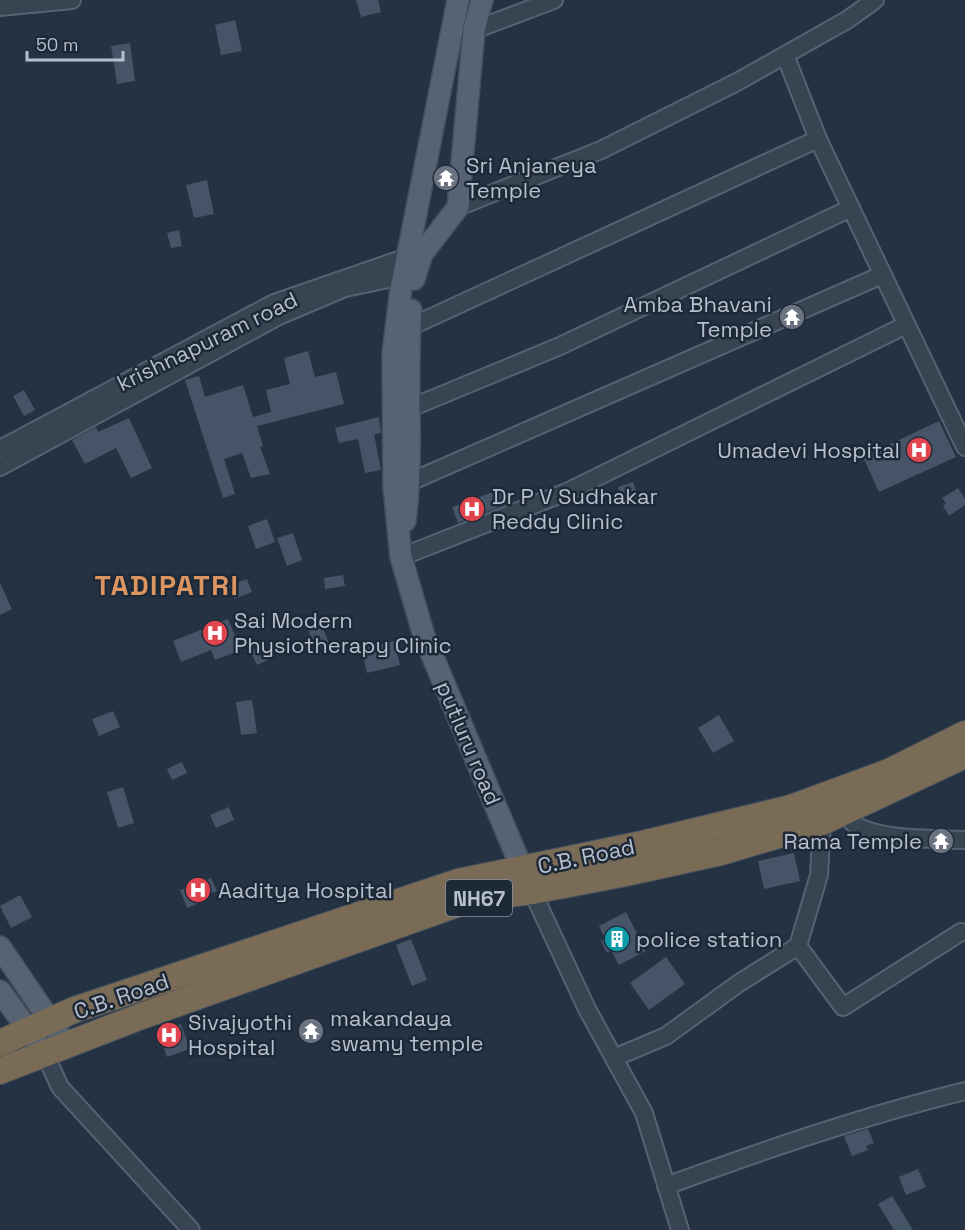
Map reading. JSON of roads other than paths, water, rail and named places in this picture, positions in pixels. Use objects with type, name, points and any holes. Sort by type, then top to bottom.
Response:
[{"type":"highway","name":"C.B. Road","points":[[0,1043],[74,1010],[458,882],[527,880],[642,844],[791,808],[835,808],[889,772],[965,734]]},
{"type":"highway","name":"NH67","points":[[0,1071],[55,1048],[527,880],[721,852],[965,755]]},
{"type":"main road","points":[[401,557],[394,488],[393,354],[412,266],[458,0]]},
{"type":"main road","points":[[401,557],[411,482],[408,409],[412,266],[458,207],[474,30],[482,0]]},
{"type":"main road","name":"putluru road","points":[[401,557],[424,636],[527,880]]},
{"type":"main road","points":[[0,947],[51,1020],[55,1048]]},
{"type":"main road","points":[[0,991],[27,1030],[55,1048]]},
{"type":"street","points":[[0,7],[72,0]]},
{"type":"street","points":[[451,34],[474,30],[554,0]]},
{"type":"street","points":[[458,207],[601,150],[785,55],[847,20],[875,0]]},
{"type":"street","points":[[785,55],[818,139],[965,447]]},
{"type":"street","points":[[410,327],[818,139]]},
{"type":"street","points":[[408,409],[560,346],[851,208]]},
{"type":"street","name":"krishnapuram road","points":[[0,449],[274,303],[412,266]]},
{"type":"street","name":"krishnapuram road","points":[[0,467],[279,316],[345,288],[412,266]]},
{"type":"street","points":[[411,482],[882,275]]},
{"type":"street","points":[[401,557],[569,491],[906,326]]},
{"type":"street","points":[[614,1058],[666,1036],[740,983],[798,946],[819,875],[835,808],[859,828],[901,836],[965,840]]},
{"type":"street","points":[[527,880],[588,1009],[644,1113],[680,1230]]},
{"type":"street","points":[[798,946],[843,1007],[958,930]]},
{"type":"street","points":[[55,1048],[60,1087],[191,1230]]},
{"type":"street","points":[[666,1186],[830,1129],[965,1091]]},
{"type":"place","name":"Sri Anjaneya Temple","points":[[446,178]]},
{"type":"place","name":"Amba Bhavani Temple","points":[[792,317]]},
{"type":"place","name":"Umadevi Hospital","points":[[919,450]]},
{"type":"place","name":"Dr P V Sudhakar Reddy Clinic","points":[[472,509]]},
{"type":"place","name":"Sai Modern Physiotherapy Clinic","points":[[215,633]]},
{"type":"place","name":"Rama Temple","points":[[941,841]]},
{"type":"place","name":"Aaditya Hospital","points":[[198,890]]},
{"type":"place","name":"police station","points":[[617,939]]},
{"type":"place","name":"makandaya swamy temple","points":[[311,1031]]},
{"type":"place","name":"Sivajyothi Hospital","points":[[169,1035]]},
{"type":"district","name":"TADIPATRI","points":[[167,585]]}]
